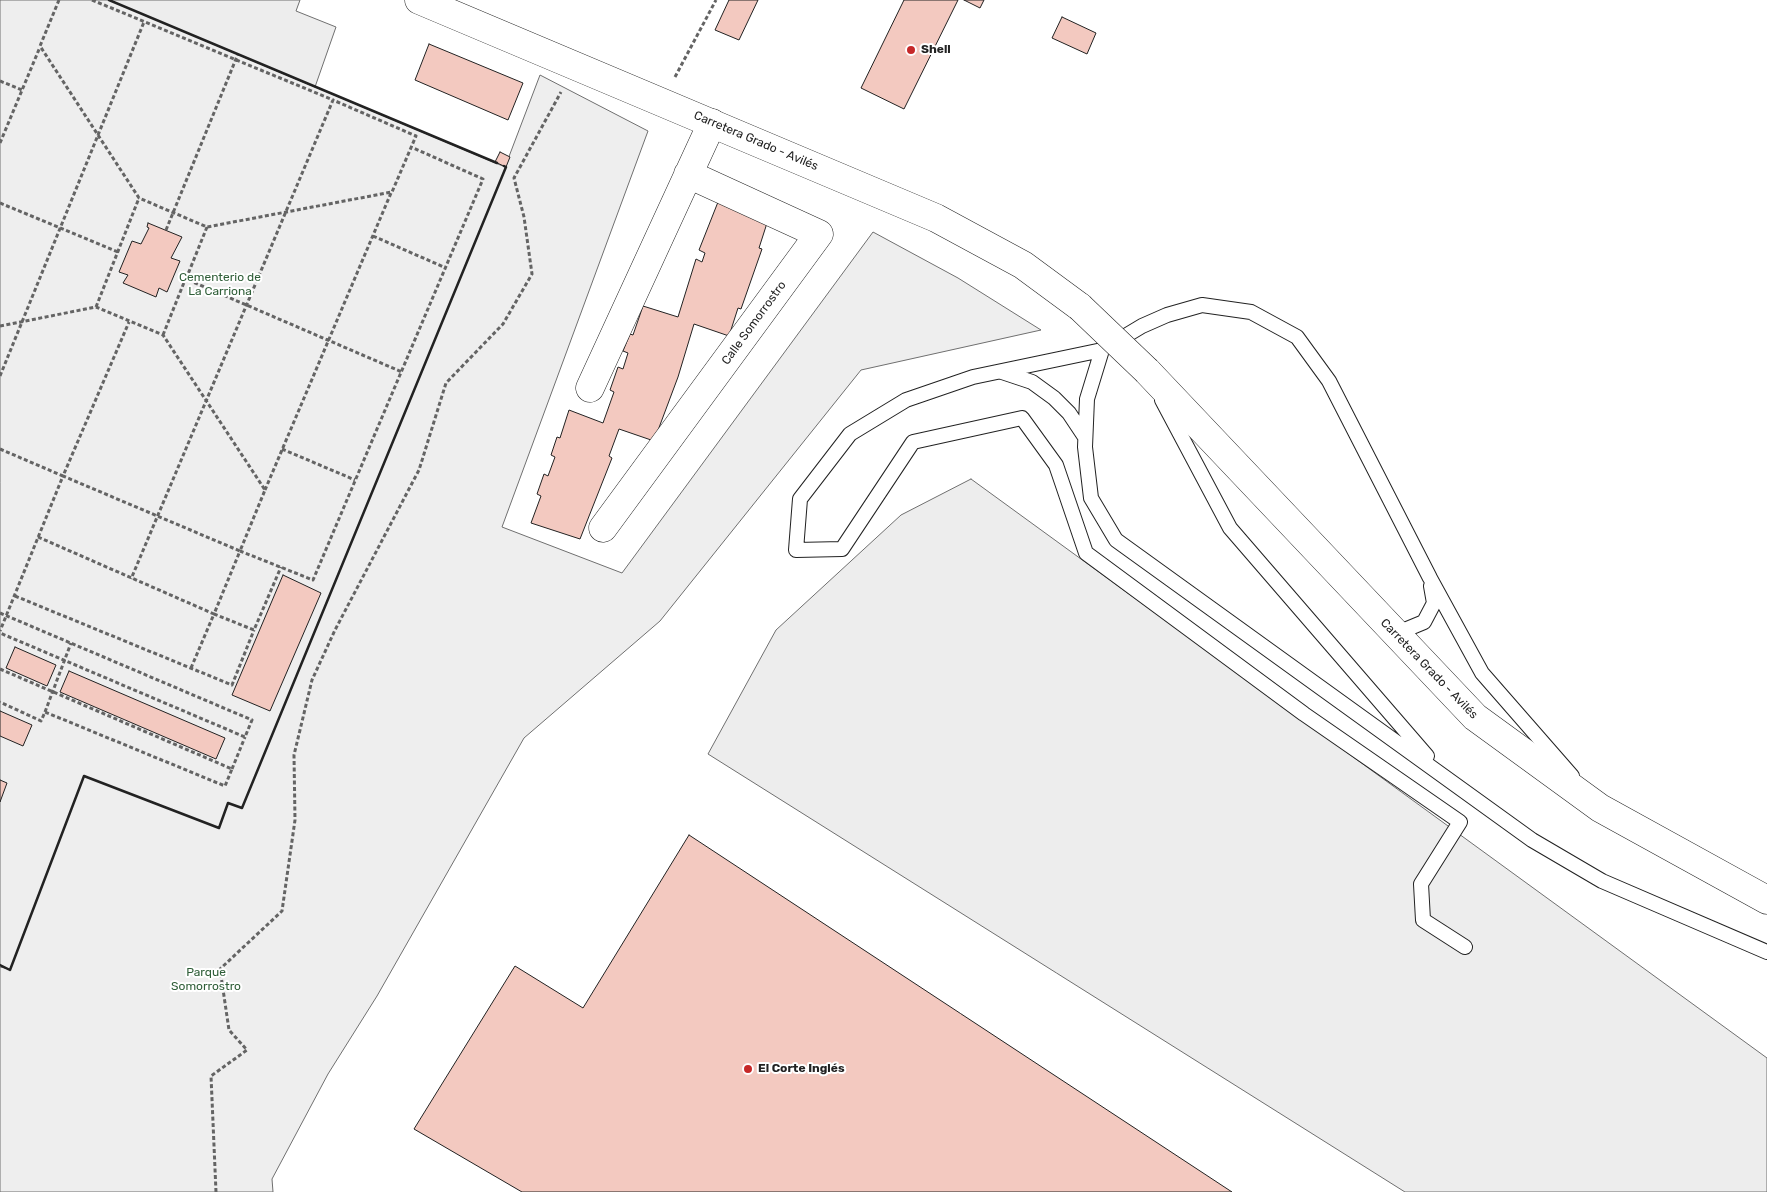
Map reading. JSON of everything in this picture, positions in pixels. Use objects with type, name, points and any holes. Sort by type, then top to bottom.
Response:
[{"type":"main road","name":"Carretera Grado - Avilés","points":[[419,0],[936,218],[1024,265],[1080,307],[1147,370],[1475,718],[1600,808],[1767,900]]},
{"type":"main road","points":[[590,388],[712,123]]},
{"type":"main road","name":"Calle Somorrostro","points":[[603,528],[819,234],[688,174]]},
{"type":"lane","points":[[1466,947],[1423,920],[1421,884],[1460,822],[1304,714],[1086,552],[1056,465],[1022,418],[913,442],[842,549],[796,550],[800,498],[850,434],[906,400],[973,377],[1102,350],[1142,326],[1167,315],[1202,305],[1251,312],[1297,337],[1329,381],[1430,578],[1482,673],[1600,808]]},
{"type":"lane","points":[[1102,350],[1087,399],[1085,437],[1091,498],[1116,540],[1442,773],[1532,840],[1602,881],[1767,952]]},
{"type":"lane","points":[[1147,370],[1230,528],[1442,773]]},
{"type":"lane","points":[[999,372],[1032,382],[1047,392],[1069,413],[1085,437]]},
{"type":"lane","points":[[1395,634],[1424,622],[1434,602],[1430,578]]},
{"type":"path","points":[[0,143],[59,0]]},
{"type":"path","points":[[92,0],[416,136],[191,668]]},
{"type":"path","points":[[662,102],[716,0]]},
{"type":"path","points":[[0,376],[144,22]]},
{"type":"path","points":[[40,46],[139,198],[207,227],[392,192]]},
{"type":"path","points":[[166,230],[238,54]]},
{"type":"path","points":[[216,1192],[211,1076],[247,1050],[229,1030],[220,969],[282,911],[295,820],[294,755],[312,680],[419,470],[446,382],[503,324],[532,274],[524,217],[514,178],[576,66]]},
{"type":"path","points":[[0,81],[22,90]]},
{"type":"path","points":[[132,579],[333,100]]},
{"type":"path","points":[[0,449],[313,580],[483,179],[411,147]]},
{"type":"path","points":[[96,307],[139,198]]},
{"type":"path","points":[[0,203],[118,252]]},
{"type":"path","points":[[163,335],[207,227]]},
{"type":"path","points":[[373,236],[446,268]]},
{"type":"path","points":[[186,280],[402,372]]},
{"type":"path","points":[[0,326],[96,307],[128,322],[163,335],[265,490]]},
{"type":"path","points":[[128,322],[0,632],[245,737]]},
{"type":"path","points":[[282,449],[355,480]]},
{"type":"path","points":[[38,537],[254,630]]},
{"type":"path","points":[[14,596],[232,685],[281,567]]},
{"type":"path","points":[[0,613],[252,720],[225,786],[45,712]]},
{"type":"path","points":[[0,702],[41,720],[72,644]]},
{"type":"path","points":[[0,669],[232,769]]},
{"type":"green space","points":[[0,0],[109,0],[505,167],[540,75],[648,131],[502,527],[622,573],[873,232],[958,278],[1041,330],[861,370],[660,621],[524,738],[377,996],[328,1074],[272,1179],[273,1192],[0,1192],[0,967],[5,968],[0,965]]},
{"type":"shaded area","points":[[109,0],[300,0],[296,11],[336,27],[315,87]]},
{"type":"shaded area","points":[[971,479],[1767,1058],[1767,1192],[1405,1192],[708,754],[776,630],[901,515]]},
{"type":"building","points":[[729,0],[758,0],[739,40],[715,30]]},
{"type":"building","points":[[904,0],[958,0],[904,109],[861,88]]},
{"type":"building","points":[[964,0],[984,0],[980,8]]},
{"type":"building","points":[[1062,17],[1096,33],[1087,54],[1052,38]]},
{"type":"building","points":[[429,44],[523,83],[508,120],[415,80]]},
{"type":"building","points":[[500,152],[510,157],[506,167],[495,162]]},
{"type":"building","points":[[718,202],[768,220],[759,248],[762,249],[741,309],[738,308],[729,336],[694,324],[678,377],[654,441],[619,429],[609,456],[612,458],[580,539],[531,523],[541,496],[537,494],[544,474],[548,476],[555,457],[551,455],[557,437],[560,438],[569,410],[603,423],[614,392],[610,390],[618,367],[623,369],[628,353],[623,351],[630,334],[633,335],[643,306],[678,317],[696,259],[702,262],[705,253],[699,250]]},
{"type":"building","points":[[148,223],[182,237],[171,258],[180,261],[167,292],[159,288],[156,297],[123,283],[128,275],[119,272],[132,241],[141,244],[149,228],[147,227]]},
{"type":"building","points":[[283,575],[321,593],[270,711],[232,695]]},
{"type":"building","points":[[15,647],[56,665],[47,686],[6,668]]},
{"type":"building","points":[[69,671],[225,738],[216,759],[60,692]]},
{"type":"building","points":[[0,711],[32,725],[23,746],[0,736]]},
{"type":"building","points":[[0,780],[7,783],[0,802]]},
{"type":"building","name":"El Corte Inglés","points":[[689,835],[1232,1192],[522,1192],[414,1129],[515,966],[583,1008]]},
{"type":"wall","points":[[109,0],[497,163]]},
{"type":"wall","points":[[0,965],[10,970],[84,776],[219,828],[228,803],[242,808],[506,167],[504,166]]},
{"type":"place","name":"Shell","points":[[911,50]]},
{"type":"place","name":"El Corte Inglés","points":[[748,1069]]},
{"type":"park label","name":"Cementerio de La Carriona","points":[[220,285]]},
{"type":"park label","name":"Parque Somorrostro","points":[[206,980]]}]
